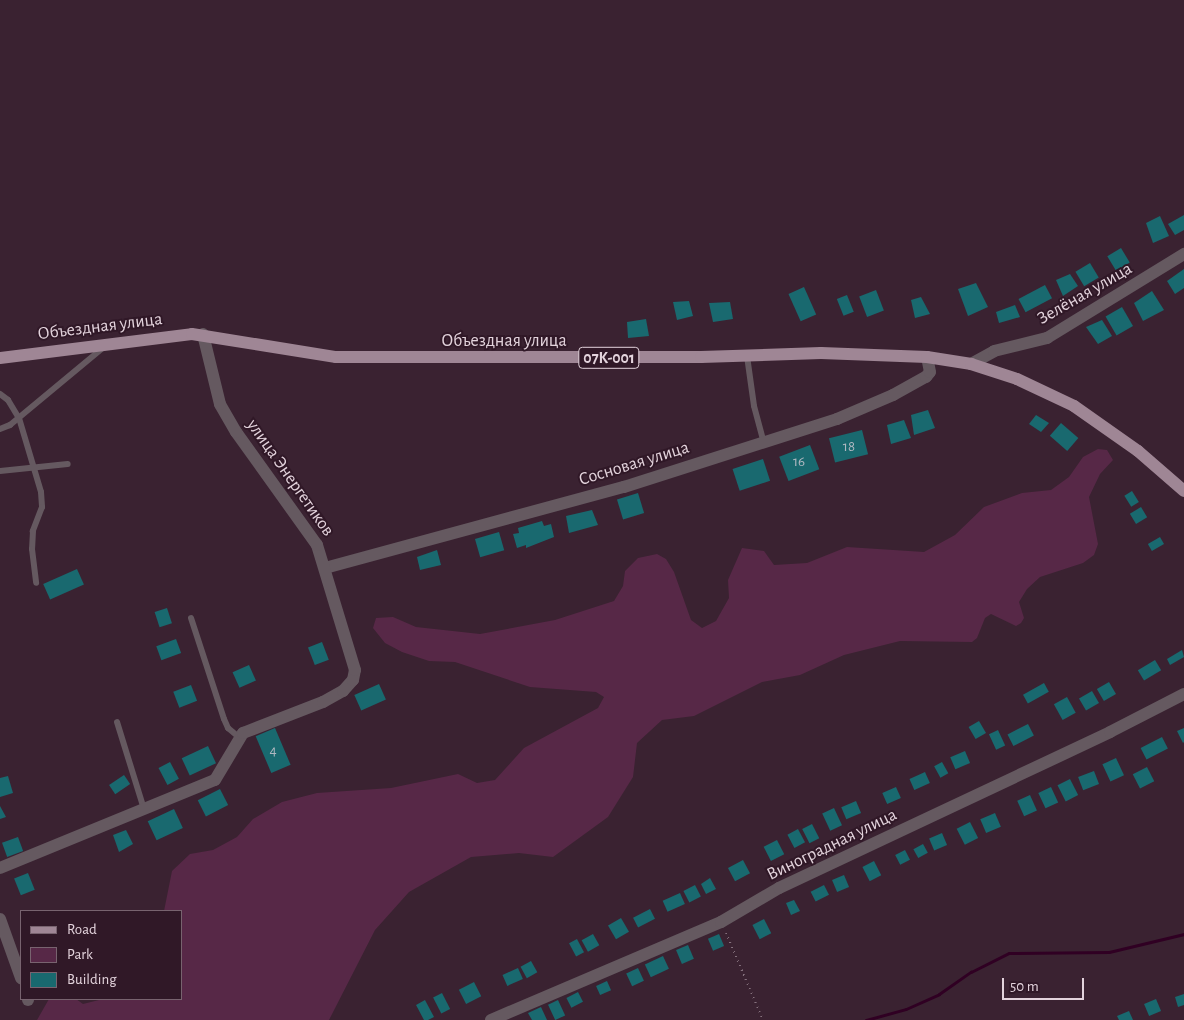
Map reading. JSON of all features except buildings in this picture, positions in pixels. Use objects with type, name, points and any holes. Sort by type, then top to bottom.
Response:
[{"type":"main road","name":"Объездная улица","points":[[0,358],[203,334],[336,357],[747,356],[821,353],[927,358],[971,364],[1017,379],[1074,406],[1138,451],[1184,491]]},
{"type":"street","name":"Зелёная улица","points":[[971,364],[994,352],[1047,338],[1184,254]]},
{"type":"street","name":"улица Энергетиков","points":[[203,334],[213,380],[224,411],[236,432],[317,545],[355,670],[353,680],[343,691],[323,702],[243,734],[240,738]]},
{"type":"street","name":"Сосновая улица","points":[[325,568],[624,487],[837,419],[894,395],[926,377],[930,372],[927,358]]},
{"type":"street","name":"Виноградная улица","points":[[491,1020],[721,922],[779,888],[1110,732],[1184,694]]},
{"type":"street","points":[[0,868],[215,780],[240,738]]},
{"type":"street","points":[[0,919],[20,975]]},
{"type":"lane","points":[[0,429],[18,418],[108,344]]},
{"type":"lane","points":[[747,356],[754,406],[764,442]]},
{"type":"lane","points":[[0,394],[8,400],[18,418],[42,507],[33,531],[36,583]]},
{"type":"lane","points":[[0,471],[33,470],[68,464]]},
{"type":"lane","points":[[191,618],[224,719],[228,728],[240,738]]},
{"type":"lane","points":[[117,722],[144,810]]},
{"type":"path","points":[[721,922],[763,1020]]},
{"type":"green space","points":[[1098,449],[1107,450],[1113,460],[1100,474],[1089,497],[1098,544],[1094,555],[1083,563],[1040,577],[1027,589],[1019,602],[1024,618],[1021,623],[1016,626],[991,614],[985,618],[977,638],[972,642],[900,641],[844,655],[800,675],[762,682],[694,716],[662,720],[637,743],[633,777],[608,817],[553,857],[519,853],[471,857],[409,892],[375,930],[329,1020],[37,1020],[48,1000],[77,1000],[83,1004],[99,1000],[182,1000],[182,910],[164,910],[172,871],[190,854],[213,850],[237,837],[253,819],[282,802],[317,793],[391,788],[458,774],[477,783],[495,780],[524,748],[598,708],[604,697],[596,692],[530,687],[455,662],[429,661],[402,652],[385,643],[373,628],[376,618],[393,617],[416,627],[480,634],[555,620],[614,601],[623,586],[625,571],[638,558],[657,554],[666,559],[674,572],[691,620],[702,628],[716,621],[729,598],[728,580],[742,548],[764,551],[774,565],[807,563],[847,547],[924,552],[955,535],[984,507],[1022,493],[1051,490],[1069,477],[1083,457]]},
{"type":"waterway","points":[[866,1020],[906,1009],[939,994],[971,972],[1009,953],[1109,952],[1184,934]]}]
